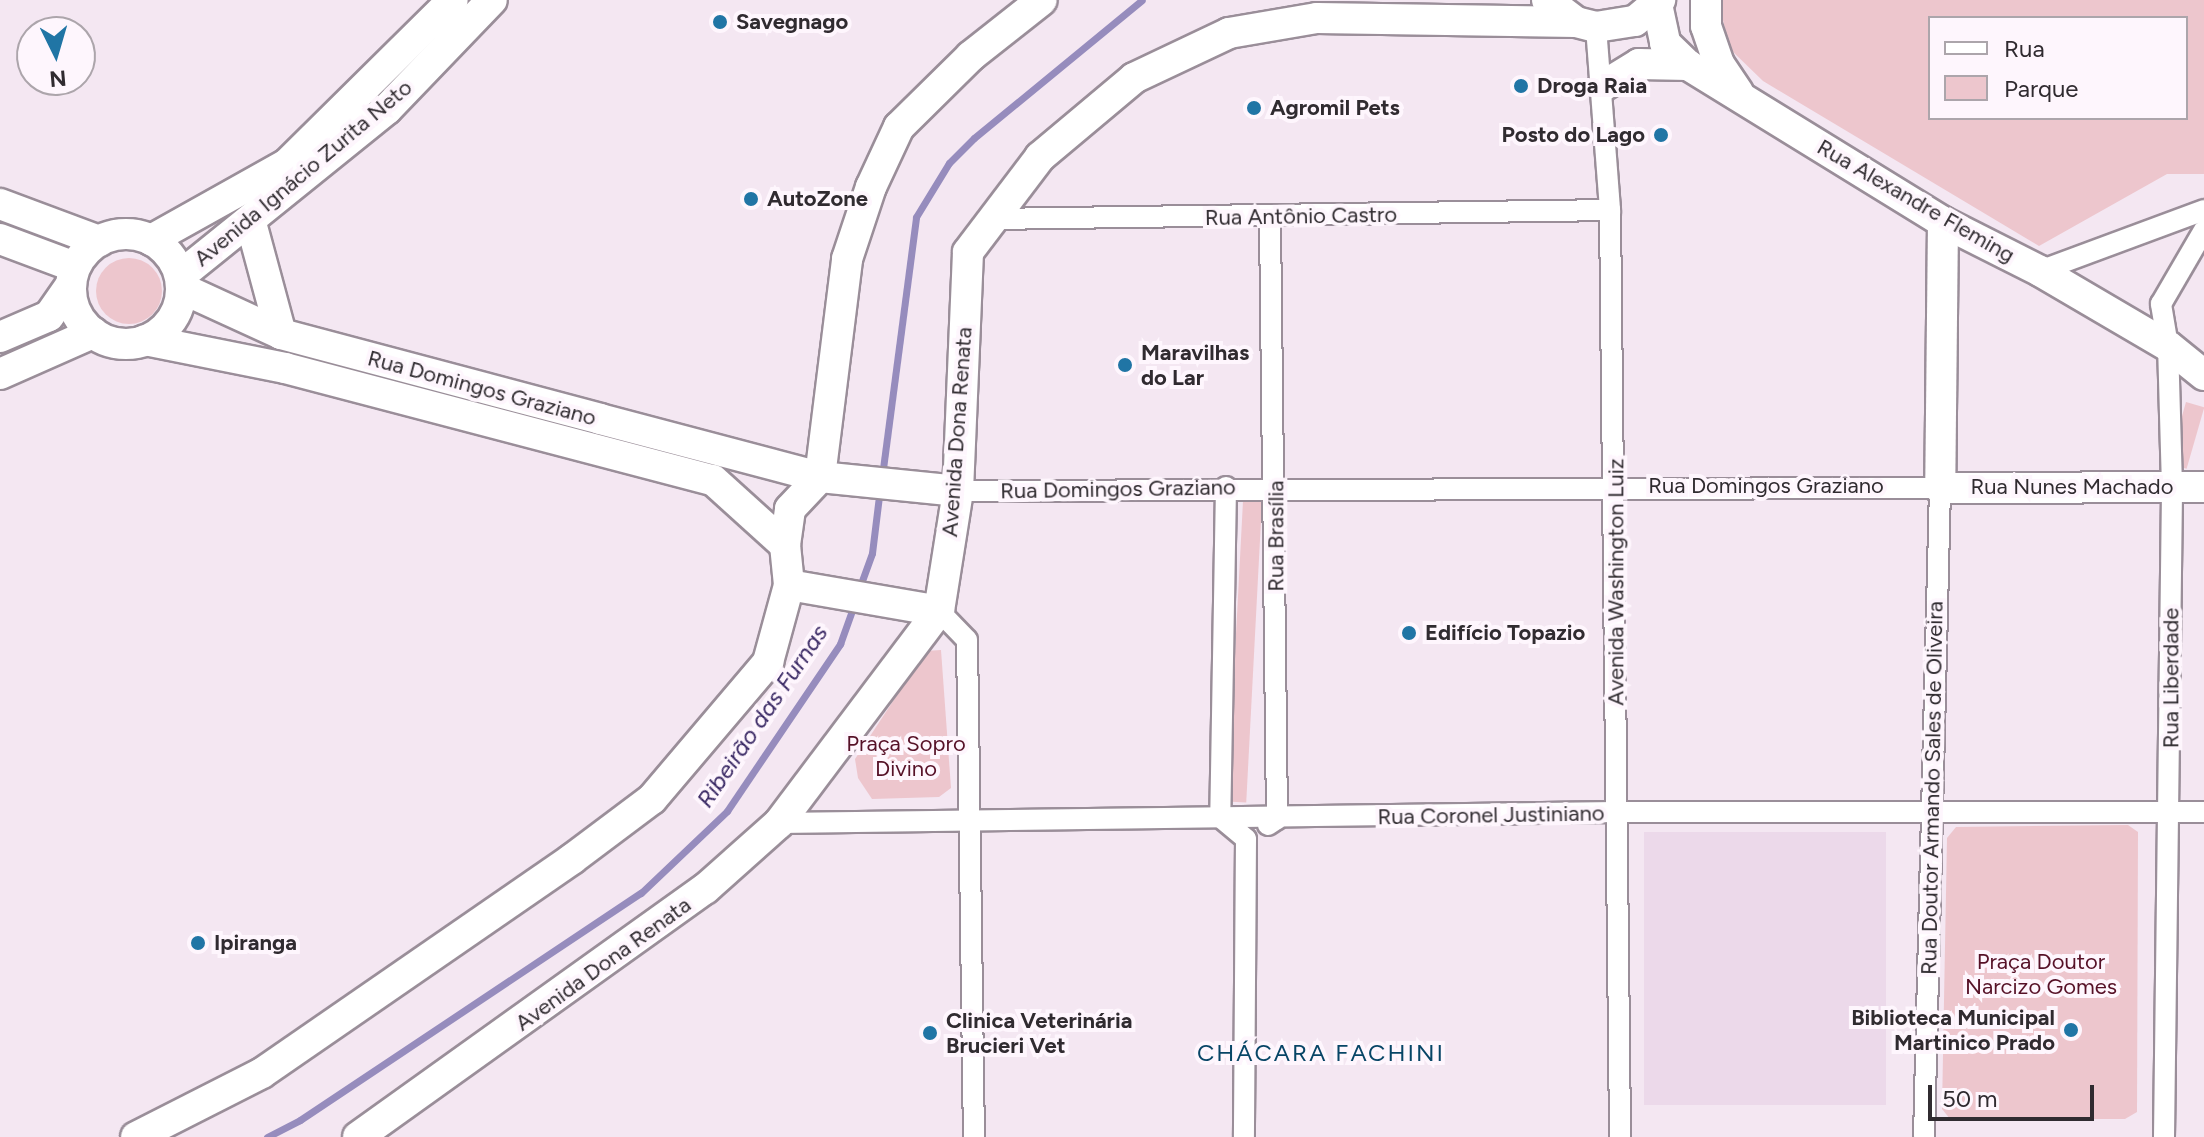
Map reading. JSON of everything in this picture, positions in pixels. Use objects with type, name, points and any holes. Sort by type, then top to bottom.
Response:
[{"type":"main road","name":"Avenida Ignácio Zurita Neto","points":[[151,240],[287,164],[453,0]]},
{"type":"main road","name":"Avenida Ignácio Zurita Neto","points":[[181,282],[387,109],[492,0]]},
{"type":"main road","points":[[1547,0],[1586,25]]},
{"type":"main road","points":[[1706,0],[1706,26],[1719,64],[1741,97]]},
{"type":"main road","points":[[136,1137],[262,1073],[652,799],[768,662],[789,585],[785,545],[790,509],[820,477],[847,259],[893,139],[899,127],[971,56],[1040,1]]},
{"type":"main road","name":"Avenida Dona Renata","points":[[358,1137],[680,908],[779,823],[939,611],[958,491],[968,252],[1040,157],[1134,78],[1229,33],[1317,18],[1586,25],[1635,21],[1659,2]]},
{"type":"main road","name":"Rua Alexandre Fleming","points":[[1659,2],[1665,43],[1688,65],[1943,222],[2040,271],[2168,346],[2204,375]]},
{"type":"main road","points":[[1603,86],[1639,64],[1688,65]]},
{"type":"main road","points":[[0,204],[99,241],[134,234],[151,240],[169,255],[181,282],[172,320],[145,340],[118,343],[93,333],[76,312],[73,276]]},
{"type":"main road","points":[[1940,488],[1943,222]]},
{"type":"main road","points":[[251,223],[281,334]]},
{"type":"main road","points":[[0,239],[73,276]]},
{"type":"main road","points":[[0,337],[49,316],[99,241]]},
{"type":"main road","name":"Rua Domingos Graziano","points":[[181,282],[281,334],[820,477],[958,491]]},
{"type":"main road","points":[[0,374],[93,333]]},
{"type":"main road","name":"Rua Domingos Graziano","points":[[145,340],[285,368],[713,480],[785,545]]},
{"type":"main road","name":"Rua Nunes Machado","points":[[1940,488],[2204,487]]},
{"type":"main road","points":[[789,585],[939,611]]},
{"type":"street","name":"Avenida Washington Luiz","points":[[1586,25],[1603,86],[1610,210],[1616,485],[1620,1137]]},
{"type":"street","name":"Rua Antônio Castro","points":[[991,219],[1270,218],[1610,210]]},
{"type":"street","points":[[2040,271],[2204,210]]},
{"type":"street","name":"Rua Brasília","points":[[1270,218],[1276,487],[1277,819]]},
{"type":"street","name":"Rua Liberdade","points":[[2164,1137],[2172,487],[2168,346],[2161,304],[2204,230]]},
{"type":"street","name":"Rua Domingos Graziano","points":[[958,491],[1616,485],[1940,488]]},
{"type":"street","points":[[1226,487],[1220,817],[1246,839]]},
{"type":"street","name":"Rua Doutor Armando Sales de Oliveira","points":[[1924,1137],[1940,488]]},
{"type":"street","points":[[939,611],[967,640],[973,819],[974,1137]]},
{"type":"street","name":"Rua Coronel Justiniano","points":[[779,823],[1220,817],[1277,819],[1616,812],[2204,812]]},
{"type":"street","points":[[1246,839],[1277,819]]},
{"type":"street","points":[[1244,1137],[1246,839]]},
{"type":"shaded area","points":[[1644,832],[1886,832],[1886,1105],[1644,1105]]},
{"type":"green space","points":[[1718,0],[2204,0],[2204,174],[2167,174],[2039,246],[1763,81],[1730,49]]},
{"type":"green space","points":[[129,258],[142,261],[152,268],[159,278],[162,291],[159,304],[152,314],[142,321],[129,324],[116,321],[106,314],[99,304],[96,291],[99,278],[106,268],[116,261]]},
{"type":"green space","points":[[2186,402],[2204,407],[2187,469],[2168,464]]},
{"type":"green space","points":[[1243,501],[1262,502],[1246,803],[1227,802]]},
{"type":"green space","name":"Praça Sopro Divino","points":[[941,650],[951,788],[939,797],[872,799],[858,778],[855,759],[926,651]]},
{"type":"green space","name":"Praça Doutor Narcizo Gomes","points":[[2128,825],[2138,832],[2137,1112],[2125,1119],[1950,1119],[1942,1109],[1947,838],[1956,827]]},
{"type":"waterway","name":"Ribeirão das Furnas","points":[[882,476],[916,217],[949,163],[974,138],[1142,0]]},
{"type":"waterway","name":"Ribeirão das Furnas","points":[[859,589],[872,553],[880,488]]},
{"type":"waterway","name":"Ribeirão das Furnas","points":[[267,1137],[300,1120],[641,893],[727,811],[840,644],[854,605]]},
{"type":"place","name":"Savegnago","points":[[720,22]]},
{"type":"place","name":"Droga Raia","points":[[1521,86]]},
{"type":"place","name":"Agromil Pets","points":[[1254,108]]},
{"type":"place","name":"Posto do Lago","points":[[1661,135]]},
{"type":"place","name":"AutoZone","points":[[751,199]]},
{"type":"place","name":"Maravilhas do Lar","points":[[1125,365]]},
{"type":"place","name":"Edifício Topazio","points":[[1409,633]]},
{"type":"place","name":"Ipiranga","points":[[198,943]]},
{"type":"place","name":"Biblioteca Municipal Martinico Prado","points":[[2071,1030]]},
{"type":"place","name":"Clinica Veterinária Brucieri Vet","points":[[930,1033]]},
{"type":"district","name":"CHÁCARA FACHINI","points":[[1321,1053]]}]
